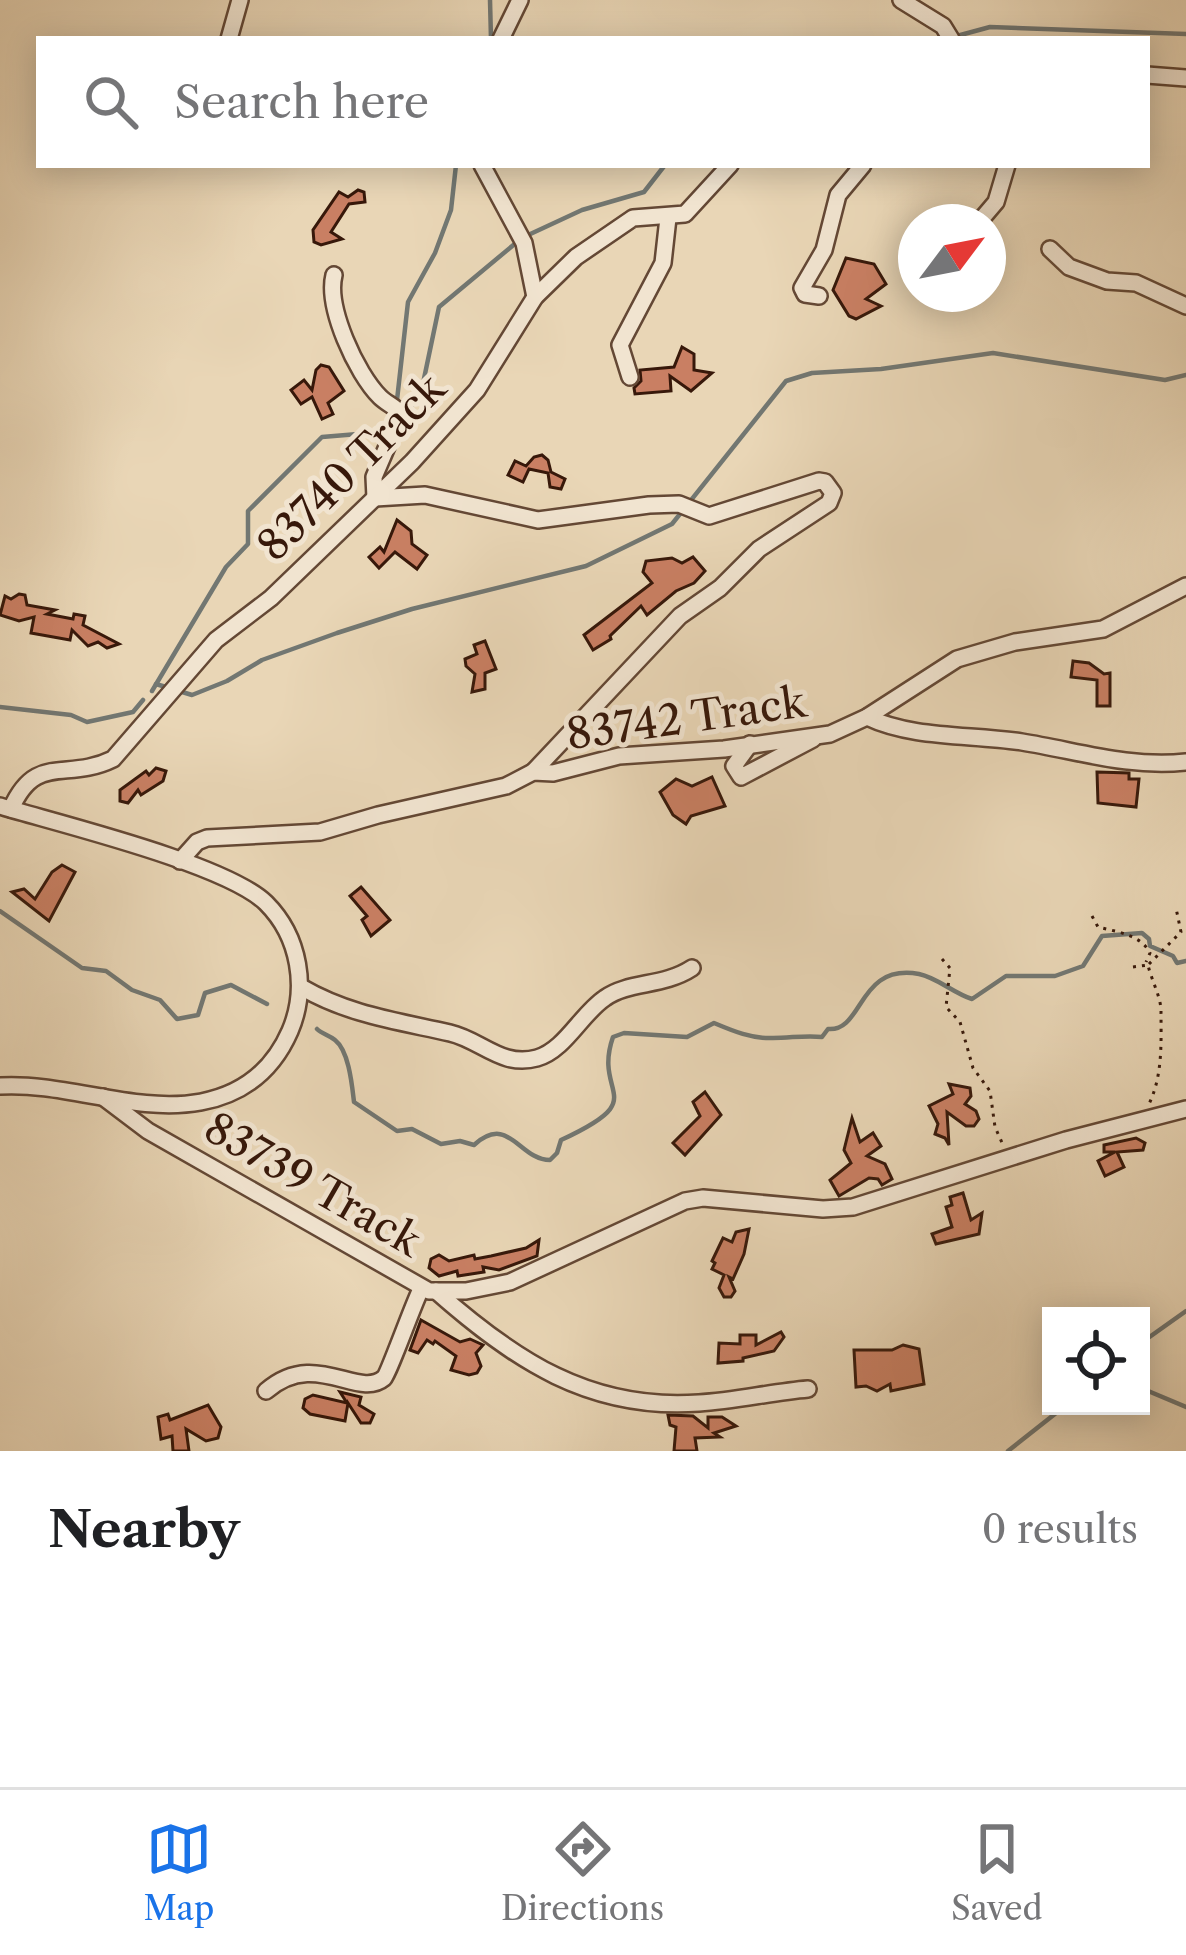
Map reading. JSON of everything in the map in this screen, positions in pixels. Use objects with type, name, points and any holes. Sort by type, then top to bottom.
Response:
[{"type":"street","points":[[230,36],[240,0]]},
{"type":"street","points":[[502,36],[520,0]]},
{"type":"street","points":[[901,0],[943,26],[949,36]]},
{"type":"street","points":[[1150,75],[1186,78]]},
{"type":"street","points":[[484,168],[524,243],[535,297]]},
{"type":"street","name":"83740 Track","points":[[5,807],[38,773],[96,767],[113,759],[215,640],[271,598],[477,390],[535,297],[576,257],[619,224],[643,215],[685,214],[727,168]]},
{"type":"street","points":[[819,296],[805,294],[802,288],[824,250],[838,195],[860,168]]},
{"type":"street","points":[[994,204],[1006,168]]},
{"type":"street","points":[[630,377],[620,345],[663,263],[668,218]]},
{"type":"street","points":[[1050,249],[1069,267],[1107,281],[1136,283],[1186,306]]},
{"type":"street","points":[[334,275],[332,302],[344,336],[373,388],[401,414],[374,477],[375,498],[424,495],[538,520],[680,504],[709,516],[819,481],[833,493],[829,503],[759,549],[720,588],[680,616],[533,772]]},
{"type":"street","name":"83742 Track","points":[[180,861],[207,838],[320,832],[377,814],[506,786],[533,772],[553,773],[620,756],[817,737],[867,717],[957,659],[1015,642],[1103,629],[1186,586]]},
{"type":"street","points":[[867,717],[889,726],[1028,742],[1102,760],[1186,761]]},
{"type":"street","points":[[750,744],[734,766],[741,777],[817,737]]},
{"type":"street","points":[[0,1086],[186,1104],[242,1088],[260,1076],[279,1053],[296,1016],[301,987],[293,948],[266,903],[236,884],[180,861],[5,807]]},
{"type":"street","points":[[301,987],[361,1015],[453,1033],[516,1060],[551,1051],[607,996],[665,982],[692,968]]},
{"type":"street","name":"83739 Track","points":[[103,1097],[148,1131],[428,1290],[489,1288],[525,1277],[686,1201],[853,1207],[1186,1109]]},
{"type":"street","points":[[266,1391],[301,1372],[332,1374],[364,1384],[381,1380],[390,1370],[398,1337],[428,1290],[483,1333],[563,1382],[621,1398],[701,1403],[808,1389]]},
{"type":"path","points":[[1133,967],[1147,964],[1181,932],[1176,908]]},
{"type":"path","points":[[1092,916],[1099,927],[1127,934],[1150,953],[1147,964],[1161,1009],[1157,1025],[1161,1058],[1150,1103]]},
{"type":"path","points":[[942,958],[950,968],[946,1007],[960,1022],[973,1068],[990,1091],[994,1127],[1009,1159]]},
{"type":"building","points":[[358,190],[364,192],[365,202],[349,204],[331,232],[342,239],[321,245],[314,242],[313,230],[339,192],[348,197]]},
{"type":"building","points":[[846,258],[874,264],[886,284],[866,299],[881,306],[856,319],[849,316],[833,290]]},
{"type":"building","points":[[682,347],[694,354],[694,370],[712,373],[691,391],[670,376],[671,391],[635,394],[640,370],[674,367]]},
{"type":"building","points":[[321,365],[329,367],[344,391],[328,403],[333,414],[322,419],[312,397],[301,404],[291,390],[304,380],[312,390]]},
{"type":"building","points":[[542,455],[551,472],[565,479],[561,489],[550,487],[548,473],[529,469],[523,482],[508,475],[515,461],[526,466]]},
{"type":"building","points":[[397,520],[411,531],[412,544],[427,555],[417,569],[395,552],[379,568],[369,557],[380,547],[384,552]]},
{"type":"building","points":[[693,557],[705,571],[694,583],[647,615],[641,606],[611,639],[593,650],[584,635],[652,583],[643,572],[646,561],[672,558],[682,563]]},
{"type":"building","points":[[25,595],[27,605],[55,610],[47,614],[73,619],[74,614],[85,616],[83,625],[119,644],[88,646],[72,630],[70,640],[31,633],[34,617],[19,621],[0,615],[5,596],[11,599]]},
{"type":"building","points":[[485,641],[496,669],[485,673],[485,689],[472,692],[475,674],[465,659],[477,654],[474,645]]},
{"type":"building","points":[[1073,661],[1110,673],[1110,706],[1097,706],[1097,680],[1071,677]]},
{"type":"building","points":[[156,768],[166,771],[163,781],[141,795],[138,790],[128,803],[120,801],[120,790]]},
{"type":"building","points":[[1097,772],[1129,773],[1129,779],[1139,779],[1136,807],[1098,803]]},
{"type":"building","points":[[712,777],[725,806],[691,816],[686,824],[673,815],[660,792],[676,779],[692,786]]},
{"type":"building","points":[[62,865],[75,872],[49,921],[12,892],[24,889],[35,899]]},
{"type":"building","points":[[361,887],[390,920],[371,936],[362,920],[367,916],[350,896]]},
{"type":"building","points":[[949,1084],[970,1088],[965,1104],[979,1119],[974,1126],[966,1126],[947,1112],[949,1145],[935,1134],[938,1124],[929,1106],[953,1094]]},
{"type":"building","points":[[705,1092],[721,1115],[685,1155],[673,1143],[700,1116],[693,1102]]},
{"type":"building","points":[[852,1118],[860,1142],[873,1133],[881,1146],[867,1156],[885,1164],[892,1179],[882,1185],[869,1178],[839,1196],[830,1180],[851,1163],[844,1150]]},
{"type":"building","points":[[1136,1138],[1145,1143],[1143,1150],[1117,1152],[1124,1167],[1105,1176],[1098,1161],[1115,1152],[1104,1152],[1104,1145]]},
{"type":"building","points":[[963,1193],[971,1220],[982,1213],[979,1234],[936,1244],[932,1234],[952,1227],[946,1207],[952,1205],[950,1197]]},
{"type":"building","points":[[749,1229],[744,1254],[733,1279],[729,1277],[735,1291],[724,1297],[719,1288],[724,1275],[712,1269],[712,1261],[723,1238],[732,1242],[736,1232]]},
{"type":"building","points":[[539,1240],[537,1256],[499,1270],[483,1267],[484,1272],[439,1276],[429,1268],[431,1259],[439,1255],[449,1261],[474,1255],[475,1259],[526,1248]]},
{"type":"building","points":[[421,1320],[460,1342],[470,1339],[483,1345],[476,1353],[481,1366],[477,1373],[451,1370],[456,1356],[435,1341],[427,1340],[418,1353],[410,1350]]},
{"type":"building","points":[[781,1332],[784,1337],[774,1351],[718,1363],[719,1343],[740,1344],[740,1335],[756,1335],[756,1345]]},
{"type":"building","points":[[903,1345],[919,1349],[924,1384],[891,1391],[890,1384],[877,1391],[856,1387],[854,1350],[892,1350]]},
{"type":"building","points":[[340,1392],[361,1397],[359,1405],[374,1414],[370,1423],[361,1423],[348,1403],[345,1421],[310,1414],[303,1408],[305,1399],[313,1395],[347,1403]]},
{"type":"building","points":[[208,1405],[221,1427],[218,1438],[206,1441],[186,1429],[189,1451],[173,1451],[172,1436],[161,1439],[158,1417],[168,1414],[170,1420]]},
{"type":"building","points":[[668,1415],[693,1416],[708,1428],[708,1417],[722,1417],[736,1426],[714,1433],[720,1437],[695,1438],[697,1451],[674,1451],[676,1427],[670,1425]]},
{"type":"waterway","points":[[490,0],[491,36]]},
{"type":"waterway","points":[[957,36],[990,27],[1186,34]]},
{"type":"waterway","points":[[397,400],[408,302],[435,253],[451,210],[456,168]]},
{"type":"waterway","points":[[526,236],[582,210],[644,192],[663,168]]},
{"type":"waterway","points":[[405,415],[421,393],[439,307],[517,242]]},
{"type":"waterway","points":[[156,684],[192,695],[262,660],[337,633],[412,609],[586,566],[672,524],[786,381],[812,373],[881,369],[993,353],[1165,380],[1186,375]]},
{"type":"waterway","points":[[152,691],[226,567],[248,544],[248,511],[322,437],[370,433],[391,422]]},
{"type":"waterway","points":[[0,707],[71,715],[87,722],[133,712],[143,700]]},
{"type":"waterway","points":[[0,911],[82,968],[106,971],[132,990],[160,1000],[177,1019],[198,1015],[205,993],[231,985],[267,1004]]},
{"type":"waterway","points":[[317,1029],[344,1052],[354,1102],[397,1131],[412,1129],[441,1144],[474,1145],[496,1134],[550,1160],[561,1140],[589,1126],[613,1104],[609,1057],[613,1037],[624,1033],[687,1037],[714,1023],[758,1037],[822,1037],[849,1020],[884,978],[919,974],[972,999],[1006,976],[1055,976],[1083,966],[1102,936],[1142,933],[1150,946],[1173,956],[1177,963],[1186,961]]},
{"type":"waterway","points":[[1150,1337],[1186,1311]]},
{"type":"waterway","points":[[1150,1392],[1186,1407]]},
{"type":"waterway","points":[[1008,1451],[1054,1415]]}]
